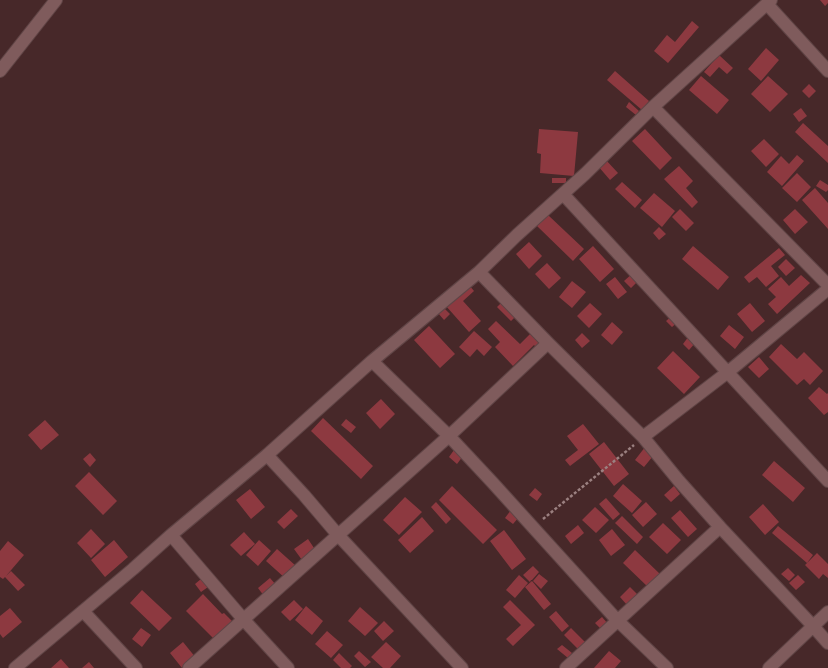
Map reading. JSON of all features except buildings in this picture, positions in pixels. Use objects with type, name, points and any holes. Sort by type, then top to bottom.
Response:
[{"type":"street","points":[[0,71],[56,0]]},
{"type":"street","points":[[15,668],[170,535],[267,455],[372,361],[479,272],[517,235],[564,194],[653,107],[769,2],[828,71]]},
{"type":"street","points":[[653,107],[828,285]]},
{"type":"street","points":[[564,194],[828,481]]},
{"type":"street","points":[[479,272],[643,437],[720,527],[828,643]]},
{"type":"street","points":[[643,437],[728,372],[828,289]]},
{"type":"street","points":[[189,668],[449,436],[548,343]]},
{"type":"street","points":[[372,361],[449,436],[533,526],[617,620],[667,668]]},
{"type":"street","points":[[267,455],[338,535],[462,668]]},
{"type":"street","points":[[566,668],[720,527]]},
{"type":"street","points":[[170,535],[288,668]]},
{"type":"street","points":[[83,611],[136,668]]},
{"type":"street","points":[[769,668],[828,612]]},
{"type":"path","points":[[533,526],[643,437]]}]
